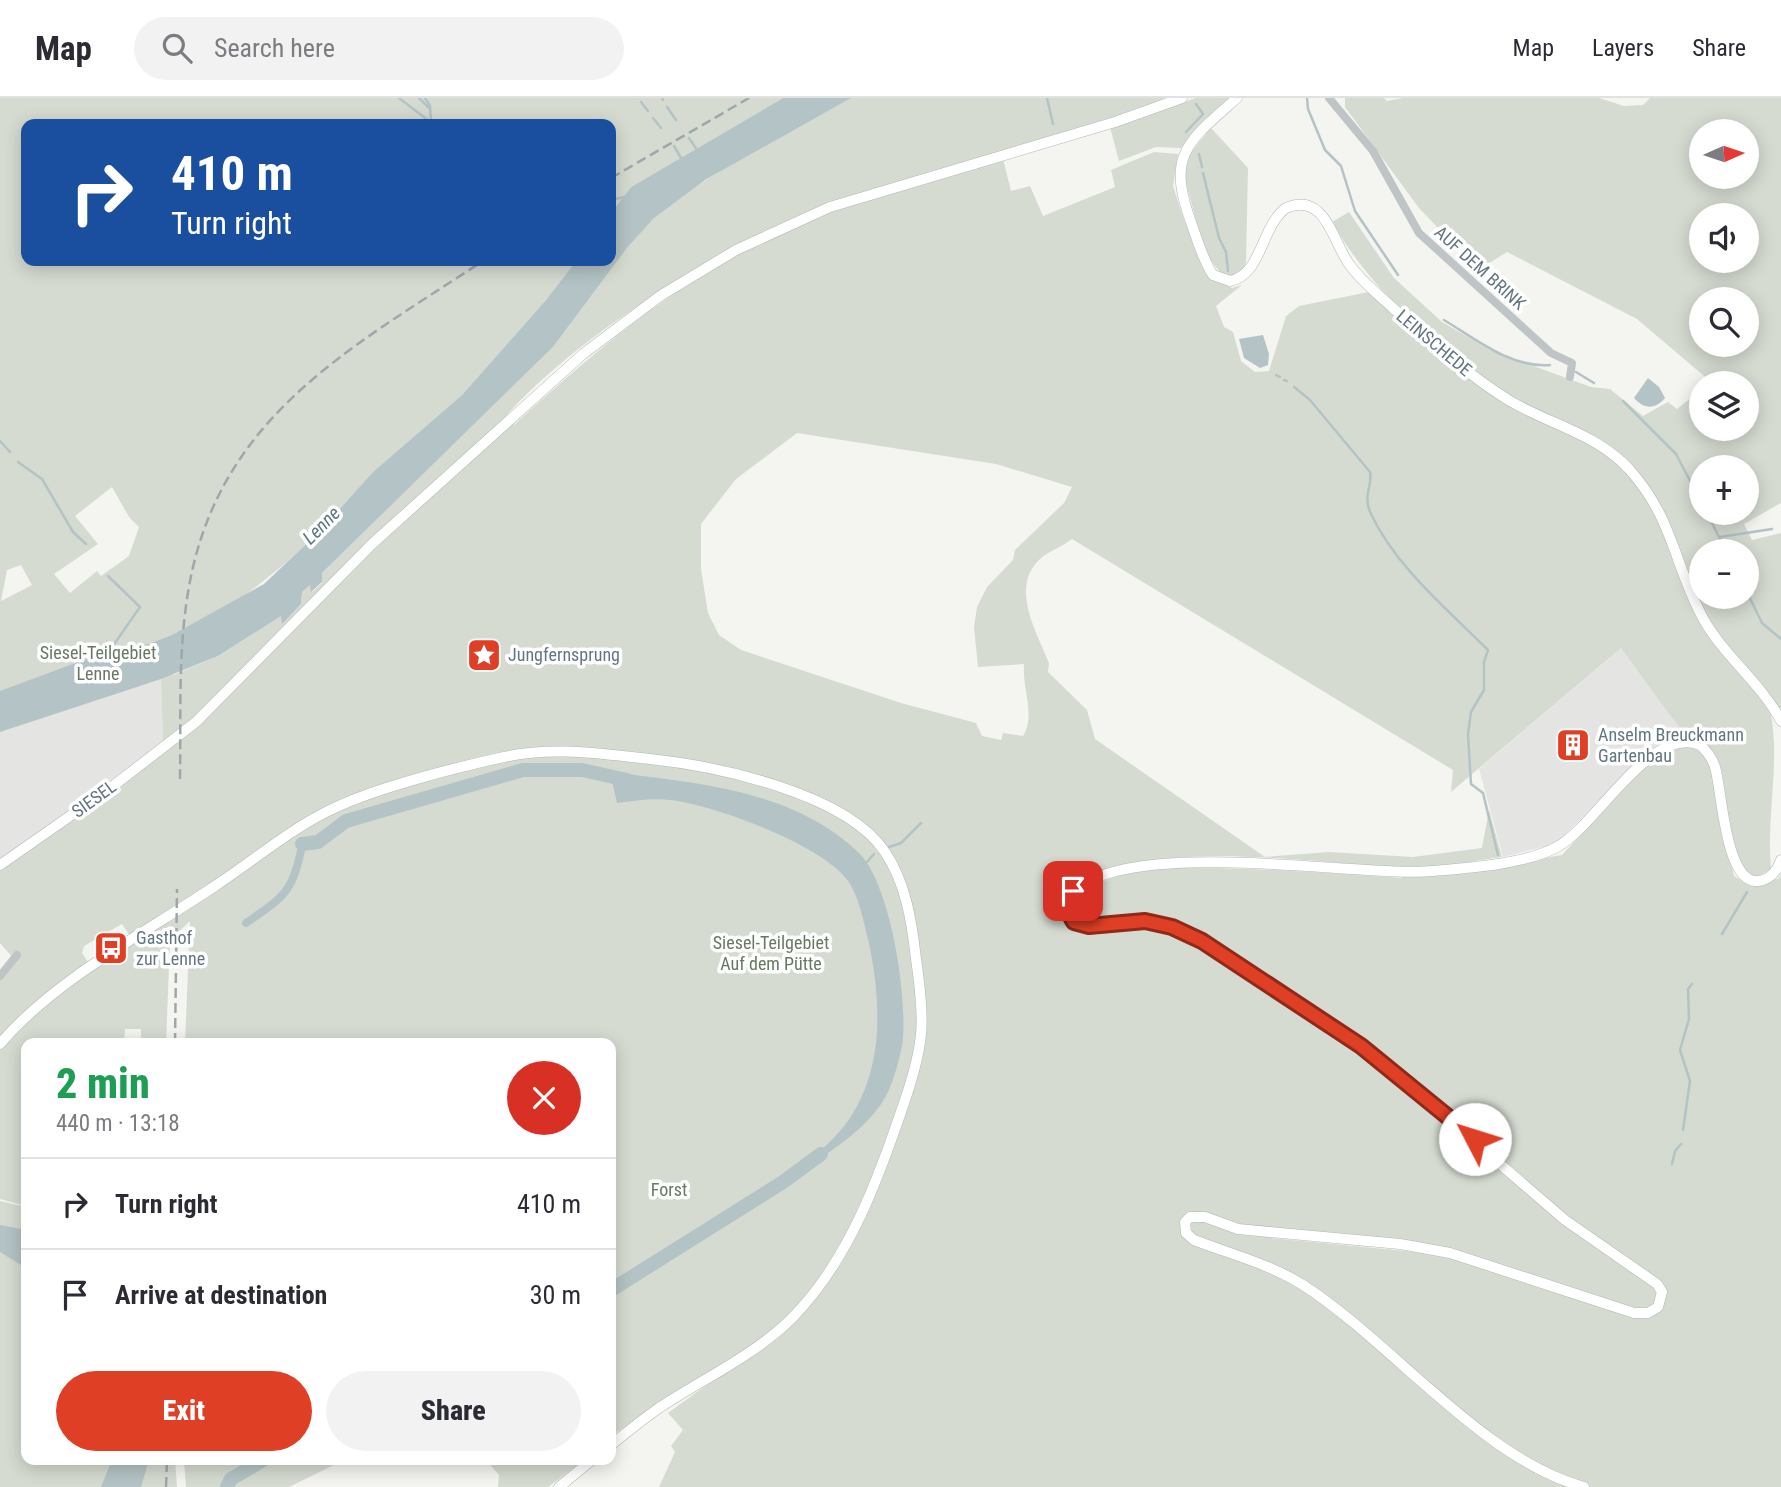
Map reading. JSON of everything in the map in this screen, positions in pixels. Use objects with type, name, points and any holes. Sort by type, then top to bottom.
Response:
[{"type":"main road","name":"SIESEL","points":[[0,865],[187,730],[372,544],[583,354],[660,296],[736,250],[830,207],[1115,122],[1182,98]]},
{"type":"main road","name":"LEINSCHEDE","points":[[1237,98],[1194,139],[1179,168],[1184,202],[1213,275],[1226,281],[1245,275],[1272,224],[1286,208],[1307,206],[1321,213],[1353,269],[1447,355],[1512,402],[1589,437],[1628,469],[1661,514],[1696,605],[1712,632],[1781,721]]},
{"type":"main road","points":[[1584,1487],[1548,1474],[1497,1442],[1353,1322],[1301,1284],[1194,1240],[1186,1233],[1185,1222],[1198,1215],[1238,1229],[1425,1248],[1493,1265],[1634,1313],[1648,1313],[1658,1307],[1662,1292],[1657,1284],[1565,1220],[1379,1060],[1221,953],[1186,933],[1159,923],[1129,920],[1082,925],[1071,919],[1066,908],[1073,891],[1088,883],[1154,864],[1235,861],[1404,873],[1497,862],[1545,852],[1568,840],[1637,769],[1664,747],[1678,740],[1700,745],[1713,761],[1730,847],[1741,874],[1752,881],[1762,880],[1773,874],[1781,860]]},
{"type":"main road","points":[[0,1044],[17,1024],[47,998],[305,824],[356,799],[505,757],[564,751],[714,767],[744,775],[813,801],[853,822],[872,835],[895,868],[910,918],[922,1002],[924,1028],[919,1057],[882,1170],[846,1242],[793,1317],[761,1344],[660,1408],[616,1441]]},
{"type":"main road","points":[[559,1487],[586,1465]]},
{"type":"street","name":"AUF DEM BRINK","points":[[1329,98],[1373,151],[1419,233],[1551,353],[1572,363],[1570,377]]},
{"type":"street","points":[[0,976],[17,955]]},
{"type":"shaded area","points":[[783,98],[851,98],[705,180],[654,218],[616,263],[616,206],[631,187]]},
{"type":"shaded area","points":[[572,266],[614,266],[553,347],[322,573],[322,582],[311,592],[310,585],[302,592],[301,604],[282,624],[281,616],[218,656],[161,679],[0,732],[0,691],[116,648],[149,644],[172,635],[264,584],[319,532],[373,472],[462,395],[546,300]]},
{"type":"shaded area","points":[[1263,335],[1269,354],[1268,365],[1260,368],[1244,358],[1239,339]]},
{"type":"shaded area","points":[[1648,378],[1659,387],[1665,398],[1650,407],[1634,398]]},
{"type":"shaded area","points":[[1621,648],[1685,733],[1659,744],[1635,763],[1556,844],[1503,857],[1479,769]]},
{"type":"shaded area","points":[[161,679],[163,742],[78,811],[0,865],[0,732]]},
{"type":"shaded area","points":[[610,772],[709,786],[773,802],[804,815],[833,832],[859,853],[870,868],[889,916],[900,974],[903,1002],[901,1052],[888,1092],[873,1115],[852,1135],[807,1167],[806,1164],[835,1137],[850,1118],[861,1098],[875,1054],[876,984],[864,923],[853,889],[843,875],[809,850],[736,817],[670,800],[617,803]]},
{"type":"shaded area","points":[[0,1225],[21,1229],[21,1265],[0,1252]]},
{"type":"shaded area","points":[[110,1465],[148,1465],[141,1487],[101,1487]]},
{"type":"green space","points":[[0,98],[783,98],[631,187],[616,206],[616,119],[21,119],[21,266],[572,266],[546,300],[462,395],[373,472],[319,532],[287,562],[243,597],[174,634],[173,675],[218,656],[282,615],[282,623],[301,604],[302,592],[310,584],[312,592],[322,583],[322,573],[553,347],[627,248],[654,218],[677,198],[753,151],[851,98],[1165,98],[1115,118],[829,203],[788,221],[700,267],[613,323],[536,385],[505,417],[514,425],[578,368],[644,315],[751,246],[815,216],[868,197],[1003,159],[1011,191],[1030,186],[1043,216],[1115,187],[1111,170],[1154,152],[1178,154],[1173,186],[1198,255],[1215,280],[1232,288],[1242,285],[1216,306],[1224,327],[1233,332],[1241,361],[1255,372],[1269,371],[1286,316],[1299,306],[1369,292],[1461,373],[1513,407],[1438,345],[1369,275],[1332,222],[1349,212],[1394,278],[1442,322],[1490,350],[1591,387],[1610,389],[1643,416],[1668,402],[1677,409],[1689,400],[1689,441],[1759,441],[1759,371],[1698,371],[1637,319],[1507,252],[1478,270],[1419,208],[1345,107],[1345,98],[1384,98],[1387,101],[1403,98],[1599,98],[1624,106],[1643,105],[1650,98],[1781,98],[1781,503],[1759,515],[1759,455],[1689,455],[1689,525],[1744,525],[1752,539],[1689,539],[1689,609],[1759,609],[1759,539],[1756,539],[1781,533],[1781,717],[1770,709],[1774,748],[1771,869],[1755,878],[1746,870],[1734,845],[1724,782],[1713,751],[1682,730],[1621,648],[1451,792],[1453,770],[1072,539],[1039,560],[1031,571],[1026,597],[1033,625],[1049,663],[1048,672],[1087,710],[1095,739],[1265,857],[1329,852],[1413,857],[1482,848],[1489,810],[1502,857],[1414,868],[1273,858],[1173,858],[1127,865],[1089,878],[1062,900],[1062,910],[1067,920],[1083,930],[1145,924],[1187,938],[1333,1030],[1395,1084],[1398,1075],[1405,1074],[1332,1020],[1205,936],[1186,926],[1143,915],[1081,919],[1074,912],[1075,902],[1081,894],[1104,881],[1163,867],[1262,869],[1402,878],[1404,875],[1470,870],[1562,855],[1639,772],[1665,751],[1688,745],[1705,755],[1713,770],[1734,876],[1746,882],[1761,884],[1779,878],[1781,874],[1781,1487],[659,1487],[675,1452],[671,1446],[683,1430],[668,1413],[795,1321],[844,1239],[806,1296],[774,1330],[730,1363],[616,1433],[616,1038],[185,1038],[190,921],[170,940],[166,1038],[141,1038],[141,1029],[125,1029],[124,1038],[21,1038],[21,1205],[0,1199],[0,976],[14,959],[0,943],[0,869],[163,742],[161,679],[0,732]],"holes":[[[797,433],[996,464],[1072,487],[1064,503],[1015,550],[1013,560],[987,587],[977,607],[974,627],[978,667],[1024,664],[1029,711],[1023,736],[1003,733],[1001,740],[982,736],[976,723],[901,703],[741,650],[719,635],[708,613],[701,569],[701,524],[736,479]],[[112,487],[129,517],[139,527],[129,556],[101,576],[97,571],[70,593],[54,574],[98,544],[75,516]],[[21,565],[32,585],[1,601],[7,570]],[[122,924],[133,940],[92,968],[82,953],[84,946]],[[1272,1229],[1430,1244],[1427,1253],[1271,1238]]]},
{"type":"green space","points":[[1196,98],[1230,98],[1201,124],[1181,148],[1156,147],[1119,161],[1110,127]]},
{"type":"green space","points":[[1211,128],[1248,168],[1246,261],[1244,273],[1236,279],[1220,272],[1205,253],[1184,176],[1188,156]]},
{"type":"green space","points":[[0,1201],[21,1206],[21,1465],[175,1465],[177,1487],[0,1487]]},
{"type":"green space","points":[[184,1465],[334,1465],[289,1487],[186,1487]]},
{"type":"green space","points":[[490,1465],[577,1465],[548,1487],[498,1487],[499,1475]]},
{"type":"waterway","points":[[399,98],[426,119]]},
{"type":"waterway","points":[[419,98],[429,108]]},
{"type":"waterway","points":[[425,98],[430,106],[431,119]]},
{"type":"waterway","points":[[1047,98],[1053,124]]},
{"type":"waterway","points":[[1307,98],[1308,109],[1325,150],[1341,166],[1355,211],[1398,275]]},
{"type":"waterway","points":[[641,102],[648,111]]},
{"type":"waterway","points":[[1186,132],[1203,114],[1196,104]]},
{"type":"waterway","points":[[667,107],[676,120]]},
{"type":"waterway","points":[[653,118],[661,128]]},
{"type":"waterway","points":[[689,138],[697,150]]},
{"type":"waterway","points":[[674,146],[681,158]]},
{"type":"waterway","points":[[1199,154],[1202,167]]},
{"type":"waterway","points":[[1203,173],[1219,238],[1226,252],[1228,271]]},
{"type":"waterway","points":[[616,199],[624,197]]},
{"type":"waterway","points":[[1444,320],[1508,357],[1536,365],[1550,365]]},
{"type":"waterway","points":[[1576,372],[1594,383]]},
{"type":"waterway","points":[[1276,375],[1280,377]]},
{"type":"waterway","points":[[1294,387],[1310,400],[1370,472],[1368,507],[1394,552],[1424,587],[1488,650],[1484,662],[1484,690],[1471,712],[1468,734],[1471,784],[1483,793],[1498,855]]},
{"type":"waterway","points":[[1623,401],[1676,454],[1689,479]]},
{"type":"waterway","points":[[0,441],[10,452]]},
{"type":"waterway","points":[[18,462],[42,479],[73,532],[86,544]]},
{"type":"waterway","points":[[1713,525],[1720,539]]},
{"type":"waterway","points":[[1720,537],[1772,529]]},
{"type":"waterway","points":[[108,576],[140,607],[108,653]]},
{"type":"waterway","points":[[1755,609],[1762,623],[1781,639]]},
{"type":"waterway","points":[[302,844],[318,842],[346,821],[523,770],[582,770],[627,780]]},
{"type":"waterway","points":[[889,847],[901,843],[921,823]]},
{"type":"waterway","points":[[246,923],[280,898],[286,890],[295,872],[303,842]]},
{"type":"waterway","points":[[867,862],[874,854]]},
{"type":"waterway","points":[[1722,934],[1747,892]]},
{"type":"waterway","points":[[1683,1130],[1690,1081],[1680,1050],[1689,1019],[1688,989],[1692,984]]},
{"type":"waterway","points":[[1672,1164],[1675,1151],[1681,1144]]},
{"type":"waterway","points":[[616,1287],[783,1182],[821,1154]]},
{"type":"waterway","points":[[227,1487],[231,1479],[255,1465]]},
{"type":"railway","points":[[616,175],[749,98]]},
{"type":"railway","points":[[180,779],[181,666],[187,599],[202,537],[225,483],[256,437],[293,397],[336,360],[475,266]]},
{"type":"railway","points":[[175,1038],[177,889]]},
{"type":"railway","points":[[166,1487],[167,1465]]},
{"type":"place","name":"Jungfernsprung","points":[[484,655]]},
{"type":"place","name":"Anselm Breuckmann Gartenbau","points":[[1573,745]]},
{"type":"place","name":"Gasthof zur Lenne","points":[[111,948]]},
{"type":"route","points":[[1073,891],[1066,908],[1074,922],[1089,926],[1129,920],[1159,923],[1202,941],[1361,1046],[1475,1139]]},
{"type":"water label","name":"Lenne","points":[[321,525]]},
{"type":"park label","name":"Siesel-Teilgebiet Lenne","points":[[98,663]]},
{"type":"park label","name":"Siesel-Teilgebiet Auf dem Pütte","points":[[771,953]]},
{"type":"park label","name":"Forst","points":[[669,1190]]}]
